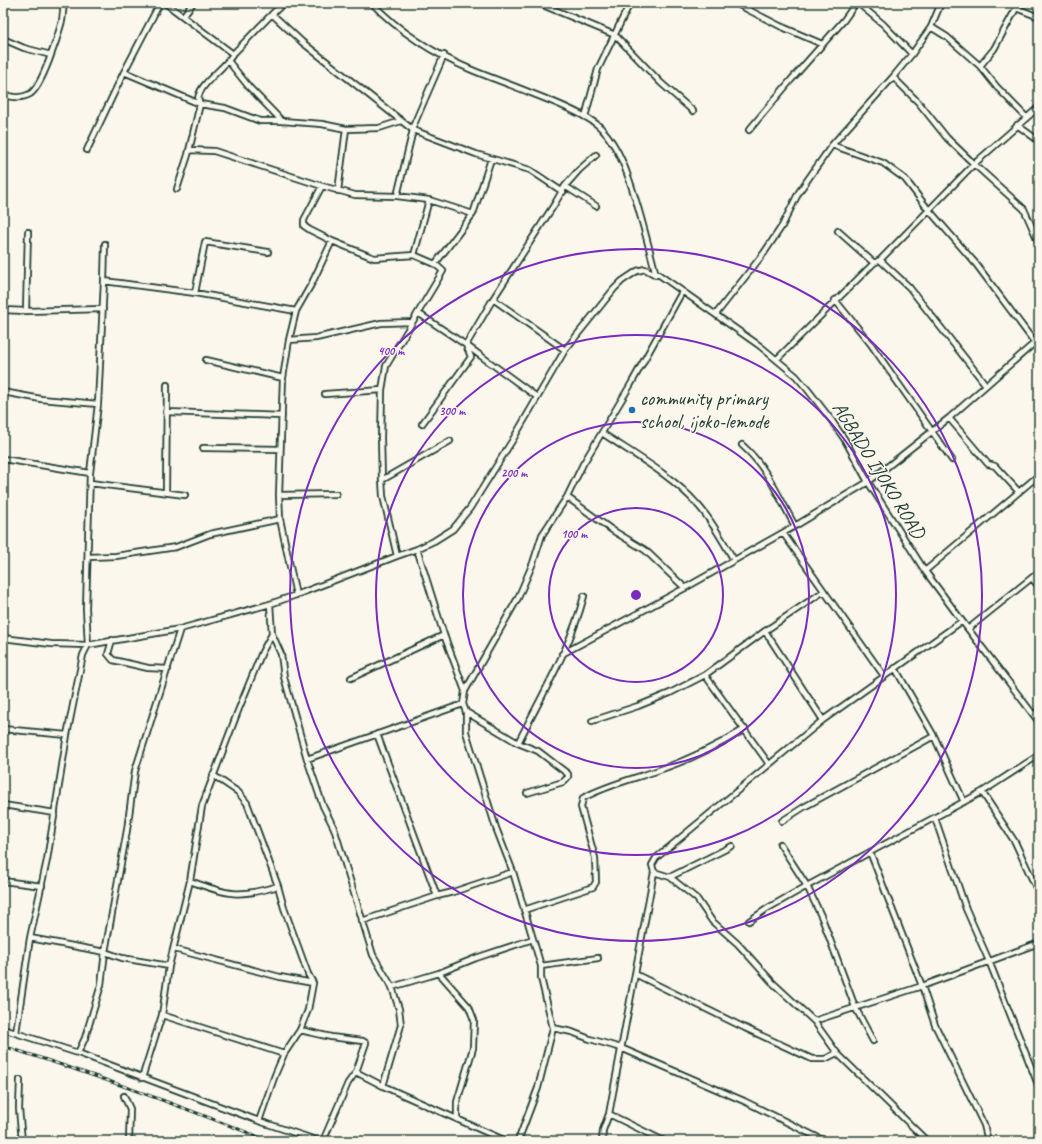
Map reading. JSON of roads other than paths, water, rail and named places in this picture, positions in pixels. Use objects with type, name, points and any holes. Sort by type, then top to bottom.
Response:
[{"type":"street","points":[[3,95],[13,98],[23,97],[32,94],[37,87],[51,55],[62,22],[64,3]]},
{"type":"street","points":[[88,150],[124,72],[160,3]]},
{"type":"street","points":[[165,3],[233,54]]},
{"type":"street","points":[[183,16],[193,3]]},
{"type":"street","points":[[177,189],[189,150],[200,104],[198,97],[199,95],[207,83],[229,62],[233,54],[284,3]]},
{"type":"street","points":[[372,3],[392,23],[415,39],[471,70],[552,101],[585,117],[601,128],[610,140],[621,160],[629,179],[649,245],[656,275]]},
{"type":"street","points":[[538,3],[615,35],[661,83],[693,111]]},
{"type":"street","points":[[585,117],[598,69],[630,3]]},
{"type":"street","points":[[735,3],[780,26],[822,44]]},
{"type":"street","points":[[749,130],[857,3],[883,24],[912,54]]},
{"type":"street","points":[[716,314],[764,253],[782,226],[799,192],[832,145],[912,54],[930,27],[941,3]]},
{"type":"street","points":[[980,66],[994,49],[1018,6],[1039,17]]},
{"type":"street","points":[[272,14],[302,42],[412,130],[491,159],[530,170],[596,206]]},
{"type":"street","points":[[930,27],[947,37],[980,66],[996,86],[1026,117]]},
{"type":"street","points":[[3,39],[24,48],[51,55]]},
{"type":"street","points":[[397,196],[412,130],[444,55]]},
{"type":"street","points":[[229,62],[249,87],[282,120]]},
{"type":"street","points":[[124,72],[200,104],[225,108],[260,121],[282,120],[322,124],[346,129],[379,128],[401,121]]},
{"type":"street","points":[[893,77],[918,103],[947,138],[1024,209],[1039,243]]},
{"type":"street","points":[[777,359],[835,300],[874,263],[880,260],[928,209],[974,164],[1039,107]]},
{"type":"street","points":[[1017,125],[1039,141]]},
{"type":"street","points":[[338,191],[346,129]]},
{"type":"street","points":[[562,654],[685,588],[795,526],[868,482],[949,418],[1037,341],[976,264],[904,179],[883,163],[832,145]]},
{"type":"street","points":[[189,150],[214,151],[338,191],[355,195],[397,196],[429,200],[473,214]]},
{"type":"street","points":[[466,345],[493,299],[564,189],[579,170],[596,155]]},
{"type":"street","points":[[435,264],[473,214],[491,159]]},
{"type":"street","points":[[322,186],[304,220],[304,226],[332,241],[374,258],[414,255],[435,264],[443,272],[386,366],[382,390],[381,438],[383,496],[397,556]]},
{"type":"street","points":[[414,255],[429,200]]},
{"type":"street","points":[[838,231],[874,263]]},
{"type":"street","points":[[26,311],[28,232]]},
{"type":"street","points":[[296,595],[280,519],[279,495],[283,378],[289,340],[296,311],[312,283],[332,241]]},
{"type":"street","points":[[195,293],[205,242],[268,252]]},
{"type":"street","points":[[16,1033],[30,938],[42,886],[67,735],[83,656],[88,645],[86,608],[90,473],[98,404],[105,244]]},
{"type":"street","points":[[880,260],[909,287],[986,386]]},
{"type":"street","name":"AGBADO IJOKO ROAD","points":[[565,350],[622,281],[637,271],[645,269],[656,275],[658,274],[777,359],[796,376],[828,416],[845,440],[868,482],[925,571],[1039,722]]},
{"type":"street","points":[[104,281],[195,293],[296,311]]},
{"type":"street","points":[[518,1141],[538,1088],[553,1028],[533,939],[513,872],[496,828],[472,755],[466,732],[466,712],[463,704],[465,691],[518,598],[533,563],[542,535],[566,497],[583,464],[682,292]]},
{"type":"street","points":[[3,638],[45,644],[88,645],[180,629],[270,604],[296,595],[417,549],[444,535],[460,521],[485,486],[565,350],[493,299]]},
{"type":"street","points":[[835,300],[870,343],[952,460]]},
{"type":"street","points":[[3,310],[26,311],[102,309]]},
{"type":"street","points":[[418,313],[466,345],[537,397]]},
{"type":"street","points":[[289,340],[316,338],[381,323],[412,322]]},
{"type":"street","points":[[422,424],[471,357],[466,345]]},
{"type":"street","points":[[206,360],[283,378]]},
{"type":"street","points":[[166,492],[167,385]]},
{"type":"street","points":[[325,394],[382,390]]},
{"type":"street","points":[[3,392],[40,399],[98,404]]},
{"type":"street","points":[[166,412],[282,416]]},
{"type":"street","points":[[949,418],[988,464],[995,466],[1019,492]]},
{"type":"street","points":[[602,433],[648,464],[687,493],[699,505],[711,522],[734,560]]},
{"type":"street","points":[[382,480],[450,441]]},
{"type":"street","points":[[742,444],[754,456],[772,481],[795,526]]},
{"type":"street","points":[[203,448],[280,449]]},
{"type":"street","points":[[3,460],[90,473]]},
{"type":"street","points":[[925,571],[1039,475]]},
{"type":"street","points":[[90,483],[166,492],[185,496]]},
{"type":"street","points":[[279,495],[336,494]]},
{"type":"street","points":[[566,497],[612,530],[645,550],[685,588]]},
{"type":"street","points":[[88,557],[116,556],[176,547],[210,534],[280,519]]},
{"type":"street","points":[[782,533],[884,676]]},
{"type":"street","points":[[417,549],[444,635],[465,691]]},
{"type":"street","points":[[968,629],[1039,572]]},
{"type":"street","points":[[1032,578],[1039,587]]},
{"type":"street","points":[[592,721],[638,706],[670,693],[706,675],[765,631],[824,591]]},
{"type":"street","points":[[518,743],[562,654],[578,618],[584,596]]},
{"type":"street","points":[[270,604],[272,634],[281,654],[284,676],[308,759],[323,806],[334,828],[373,955],[392,987],[399,1009],[401,1025],[383,1086]]},
{"type":"street","points":[[602,1141],[603,1130],[609,1114],[654,872],[652,865],[656,858],[823,720],[962,621]]},
{"type":"street","points":[[78,1053],[85,1038],[99,992],[103,973],[105,952],[127,830],[135,771],[180,629]]},
{"type":"street","points":[[765,631],[823,720]]},
{"type":"street","points":[[142,1078],[162,1014],[169,966],[190,881],[202,806],[259,659],[272,634]]},
{"type":"street","points":[[351,678],[444,635]]},
{"type":"street","points":[[112,640],[108,654],[113,660],[148,668],[168,669]]},
{"type":"street","points":[[895,668],[934,736],[964,802]]},
{"type":"street","points":[[706,675],[769,764]]},
{"type":"street","points":[[308,759],[463,704]]},
{"type":"street","points":[[1034,715],[1039,710]]},
{"type":"street","points":[[466,712],[518,743],[538,751],[568,774],[568,777],[563,782],[527,793]]},
{"type":"street","points":[[524,910],[593,887],[596,882],[595,858],[580,806],[583,798],[621,782],[693,758],[745,729]]},
{"type":"street","points":[[3,730],[67,735]]},
{"type":"street","points":[[377,734],[437,896]]},
{"type":"street","points":[[782,821],[804,807],[934,736]]},
{"type":"street","points":[[749,921],[806,886],[982,792],[1039,755]]},
{"type":"street","points":[[213,775],[238,792],[247,803],[278,886],[284,908],[308,974],[313,983],[310,1004],[300,1030],[284,1054],[259,1121]]},
{"type":"street","points":[[982,792],[1015,842],[1039,894]]},
{"type":"street","points":[[3,805],[55,813]]},
{"type":"street","points":[[935,818],[966,909],[989,961],[1039,1087]]},
{"type":"street","points":[[780,844],[806,886],[822,918],[855,1007],[873,1041]]},
{"type":"street","points":[[670,877],[732,846]]},
{"type":"street","points":[[870,852],[922,986],[935,1026],[984,1125],[988,1141]]},
{"type":"street","points":[[362,921],[513,872]]},
{"type":"street","points":[[654,872],[670,877],[697,900],[712,921],[738,944],[773,983],[814,1021],[837,1053],[927,1141]]},
{"type":"street","points":[[3,881],[42,886]]},
{"type":"street","points":[[190,881],[233,894],[257,892],[278,886]]},
{"type":"street","points":[[30,938],[105,952],[122,958],[169,966]]},
{"type":"street","points":[[392,987],[439,973],[476,958],[533,939]]},
{"type":"street","points":[[814,1021],[922,986],[1039,943]]},
{"type":"street","points":[[174,949],[280,977],[313,983]]},
{"type":"street","points":[[540,966],[598,958]]},
{"type":"street","points":[[439,973],[469,1007],[474,1020],[473,1048],[457,1102],[457,1119]]},
{"type":"street","points":[[635,974],[812,1059],[825,1059],[837,1053]]},
{"type":"street","points":[[162,1014],[284,1054]]},
{"type":"street","points":[[553,1028],[572,1032],[621,1048],[744,1101],[826,1141]]},
{"type":"street","points":[[3,1029],[78,1053],[259,1121],[319,1141]]},
{"type":"street","points":[[300,1030],[363,1041],[366,1043],[356,1072],[348,1083],[323,1141]]},
{"type":"street","points":[[356,1072],[383,1086],[506,1141]]},
{"type":"street","points":[[20,1080],[19,1109],[22,1141]]},
{"type":"street","points":[[124,1096],[130,1109],[129,1141]]},
{"type":"street","points":[[609,1114],[664,1141]]},
{"type":"railway","points":[[3,1046],[137,1091],[269,1141]]},
{"type":"place","name":"community primary school, ijoko-lemode","points":[[632,410]]}]
